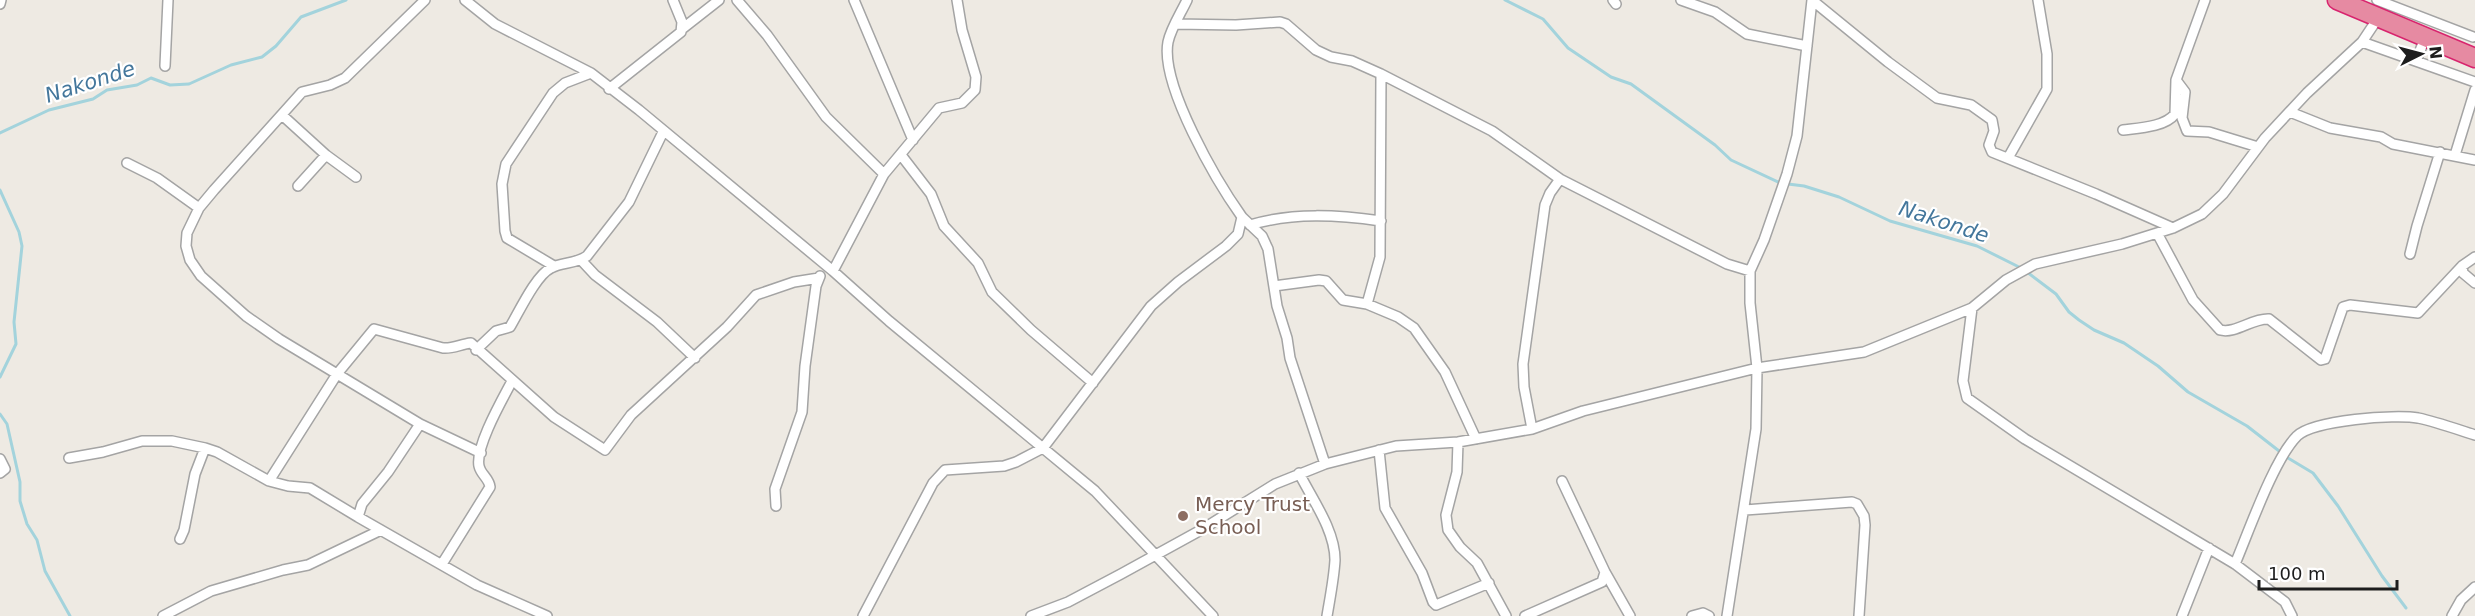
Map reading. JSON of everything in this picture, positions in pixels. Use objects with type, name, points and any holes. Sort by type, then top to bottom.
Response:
[{"type":"highway","points":[[2337,0],[2378,9],[2425,38],[2471,57]]},
{"type":"street","points":[[165,66],[168,0]]},
{"type":"street","points":[[425,0],[345,78],[330,85],[303,92],[200,208],[187,233],[186,243],[190,260],[201,276],[246,316],[279,339],[420,424],[481,453]]},
{"type":"street","points":[[465,0],[495,24],[591,73],[639,110],[1095,491],[1213,616]]},
{"type":"street","points":[[673,0],[682,22],[682,29]]},
{"type":"street","points":[[609,88],[719,0]]},
{"type":"street","points":[[738,0],[768,35],[826,117],[884,174]]},
{"type":"street","points":[[854,0],[913,140]]},
{"type":"street","points":[[269,481],[337,374],[374,329],[444,348],[471,343],[476,350],[554,417],[605,450],[632,416],[756,295],[795,282],[819,278],[830,268],[884,174],[939,108],[962,103],[976,87],[976,77],[962,30],[957,0]]},
{"type":"street","points":[[1186,0],[1168,40],[1167,54],[1185,115],[1204,157],[1242,217],[1262,236],[1268,249],[1277,306],[1287,338],[1290,358],[1325,464]]},
{"type":"street","points":[[1681,0],[1710,9],[1747,34],[1807,46]]},
{"type":"street","points":[[1727,616],[1756,429],[1757,368],[1750,303],[1750,271],[1764,240],[1787,174],[1797,136],[1812,0]]},
{"type":"street","points":[[1812,0],[1888,62],[1937,98],[1971,105],[1992,120],[1994,131],[1989,141],[1990,149],[2173,228]]},
{"type":"street","points":[[2123,130],[2148,127],[2173,117],[2177,110],[2176,80],[2205,0]]},
{"type":"street","points":[[2008,158],[2047,89],[2047,54],[2037,1]]},
{"type":"street","points":[[1031,616],[1092,590],[1201,530],[1275,484],[1325,464],[1396,446],[1458,442],[1532,429],[1583,411],[1757,368],[1863,352],[1972,308],[2006,280],[2035,264],[2122,244],[2173,228],[2210,208],[2258,147],[2290,112],[2362,42],[2378,9],[2474,34],[2471,57]]},
{"type":"street","points":[[1176,24],[1236,26],[1283,22],[1316,50],[1331,57],[1352,61],[1381,74],[1492,131],[1560,179],[1727,264],[1750,271]]},
{"type":"street","points":[[2416,61],[2425,38]]},
{"type":"street","points":[[2362,42],[2475,82]]},
{"type":"street","points":[[554,266],[506,235],[502,184],[506,164],[548,99],[565,83],[591,73]]},
{"type":"street","points":[[1367,304],[1380,257],[1382,221],[1381,74]]},
{"type":"street","points":[[2176,80],[2185,92],[2182,118],[2187,131],[2209,132],[2258,147]]},
{"type":"street","points":[[2455,155],[2475,90]]},
{"type":"street","points":[[2290,112],[2336,130],[2381,137],[2393,144],[2475,160]]},
{"type":"street","points":[[282,115],[356,177]]},
{"type":"street","points":[[476,350],[496,331],[509,328],[544,272],[554,266],[581,260],[587,256],[629,202],[663,132]]},
{"type":"street","points":[[2410,254],[2440,152]]},
{"type":"street","points":[[298,186],[326,154]]},
{"type":"street","points":[[901,155],[931,194],[944,226],[978,263],[992,292],[1031,330],[1093,384]]},
{"type":"street","points":[[127,163],[157,178],[200,208]]},
{"type":"street","points":[[1532,429],[1524,387],[1523,364],[1545,205],[1560,179]]},
{"type":"street","points":[[1250,225],[1274,218],[1330,216],[1382,221]]},
{"type":"street","points":[[863,616],[933,483],[940,474],[945,470],[957,468],[1004,466],[1043,448],[1150,306],[1226,246],[1238,234],[1242,217]]},
{"type":"street","points":[[2157,233],[2193,300],[2220,330],[2227,331],[2261,319],[2269,319],[2321,360],[2325,359],[2343,307],[2350,305],[2418,313],[2462,266],[2475,257]]},
{"type":"street","points":[[581,260],[595,275],[657,322],[694,358]]},
{"type":"street","points":[[2462,266],[2463,273],[2475,283]]},
{"type":"street","points":[[776,506],[775,489],[802,412],[805,366],[819,278]]},
{"type":"street","points":[[1274,286],[1323,280],[1343,300],[1367,304],[1398,317],[1414,328],[1445,372],[1476,439]]},
{"type":"street","points":[[1972,308],[1963,381],[1967,399],[2025,440],[2235,564],[2280,597],[2292,616]]},
{"type":"street","points":[[442,564],[490,487],[479,467],[481,453],[486,431],[512,381]]},
{"type":"street","points":[[2235,564],[2284,454],[2302,433],[2318,426],[2357,419],[2416,418],[2475,435]]},
{"type":"street","points":[[358,517],[362,504],[388,472],[420,424]]},
{"type":"street","points":[[69,458],[103,452],[142,441],[172,441],[205,448],[217,452],[269,481],[310,488],[477,585],[546,616]]},
{"type":"street","points":[[1458,442],[1458,464],[1446,514],[1447,524],[1450,534],[1477,562],[1506,616]]},
{"type":"street","points":[[180,539],[184,531],[195,474],[205,448]]},
{"type":"street","points":[[1379,450],[1385,508],[1422,573],[1434,604],[1489,583]]},
{"type":"street","points":[[0,459],[5,470],[0,473]]},
{"type":"street","points":[[1299,473],[1327,529],[1335,559],[1327,616]]},
{"type":"street","points":[[1562,481],[1605,572],[1630,616]]},
{"type":"street","points":[[1745,510],[1852,502],[1857,504],[1864,516],[1865,525],[1858,616]]},
{"type":"street","points":[[163,616],[210,591],[308,565],[381,530]]},
{"type":"street","points":[[2182,616],[2210,548]]},
{"type":"street","points":[[1525,616],[1602,582],[1605,572]]},
{"type":"street","points":[[2452,616],[2461,600],[2475,587]]},
{"type":"street","points":[[1692,616],[1703,613],[1708,616]]},
{"type":"waterway","name":"Nakonde","points":[[0,133],[49,110],[93,99],[107,90],[137,85],[151,78],[170,85],[189,84],[231,65],[262,57],[276,46],[301,17],[346,0]]},
{"type":"waterway","name":"Nakonde","points":[[1505,0],[1543,19],[1568,48],[1611,77],[1631,84],[1715,145],[1731,160],[1780,183],[1804,186],[1839,197],[1890,221],[1977,246],[2021,268]]},
{"type":"waterway","points":[[0,190],[19,232],[22,246],[14,322],[16,344],[0,377]]},
{"type":"waterway","name":"Nakonde","points":[[2027,272],[2056,294],[2069,312],[2079,320],[2094,330],[2124,343],[2158,366],[2188,392],[2247,426],[2288,458],[2313,473],[2338,506],[2382,576],[2406,608]]},
{"type":"waterway","points":[[0,414],[7,424],[20,482],[20,501],[27,524],[37,540],[45,571],[70,616]]},
{"type":"place","name":"Mercy Trust School","points":[[1183,516]]}]
